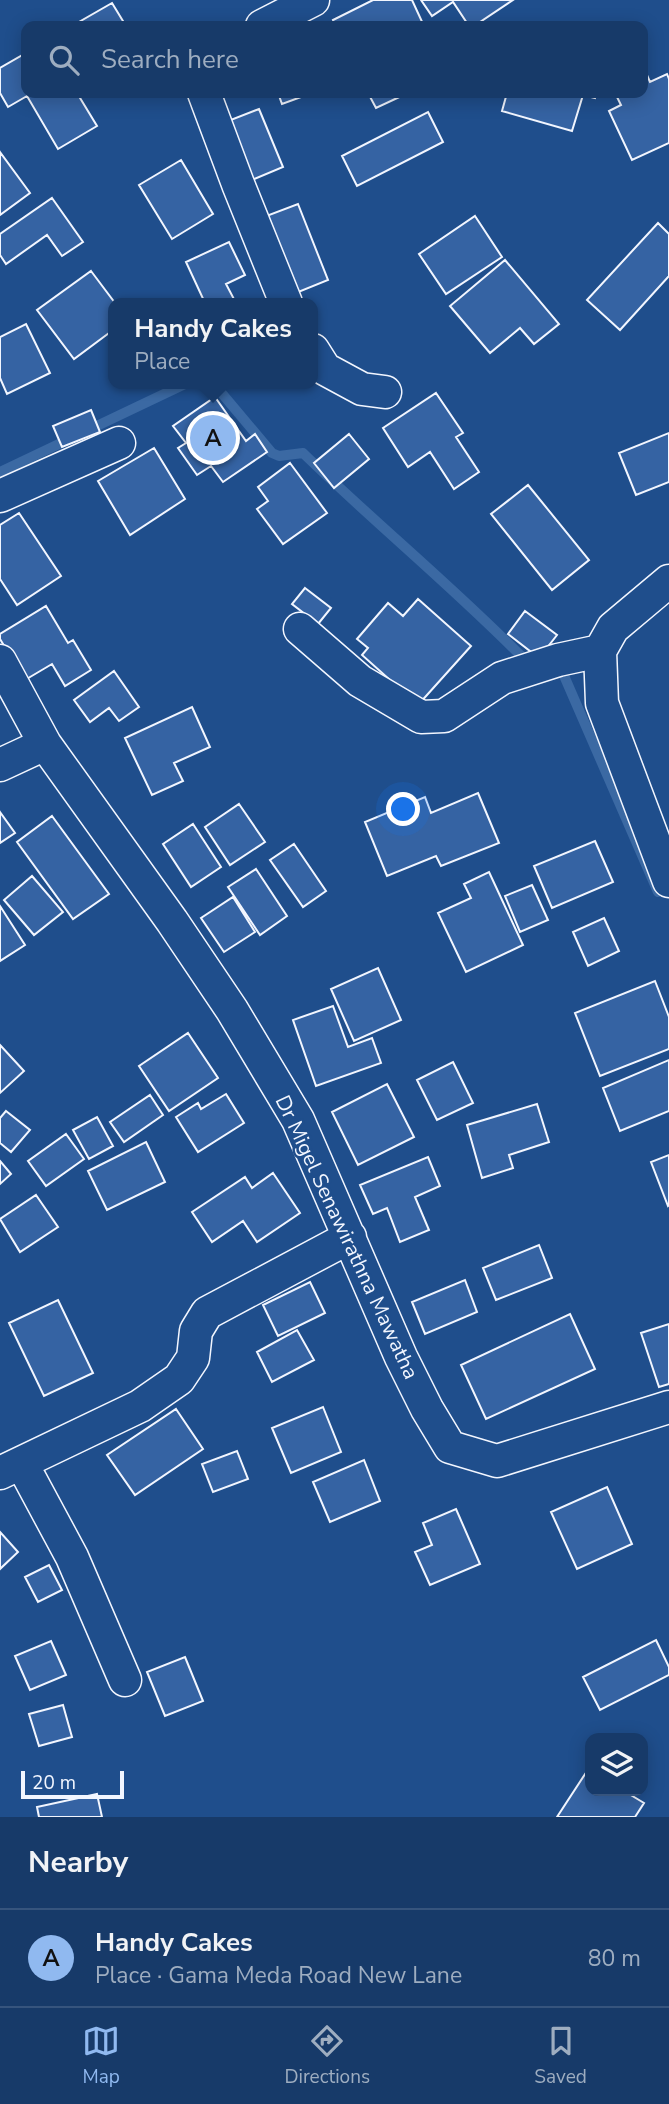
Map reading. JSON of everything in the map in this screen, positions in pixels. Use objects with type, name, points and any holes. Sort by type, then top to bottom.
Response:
[{"type":"street","points":[[272,21],[313,0]]},
{"type":"street","points":[[206,98],[284,298]]},
{"type":"street","points":[[318,358],[325,369],[362,389],[384,392]]},
{"type":"street","points":[[0,496],[119,443]]},
{"type":"street","points":[[668,874],[602,703],[600,651],[613,628],[669,581]]},
{"type":"street","points":[[300,629],[360,681],[421,717],[444,716],[502,678],[558,660],[600,651]]},
{"type":"street","name":"Dr Migel Senawirathna Mawatha","points":[[0,661],[45,744],[172,921],[232,1010],[298,1120],[401,1357],[450,1447],[498,1461],[669,1407]]},
{"type":"street","points":[[0,765],[45,744]]},
{"type":"street","points":[[125,1680],[72,1557],[11,1469],[140,1406],[179,1379],[193,1358],[195,1331],[207,1313],[350,1237]]},
{"type":"building","points":[[373,0],[412,0],[422,21],[334,21]]},
{"type":"building","points":[[421,0],[513,0],[482,21],[466,21],[453,2],[432,16]]},
{"type":"building","points":[[112,3],[123,21],[81,21]]},
{"type":"building","points":[[21,56],[21,98],[24,98],[8,107],[0,93],[0,68]]},
{"type":"building","points":[[667,74],[669,143],[632,160],[609,111],[621,105],[618,98],[648,98],[648,77],[650,82]]},
{"type":"building","points":[[28,98],[80,98],[97,126],[58,149]]},
{"type":"building","points":[[280,98],[298,98],[282,104]]},
{"type":"building","points":[[371,98],[397,98],[376,108]]},
{"type":"building","points":[[506,98],[582,98],[572,131],[502,111]]},
{"type":"building","points":[[259,109],[283,167],[252,180],[228,121]]},
{"type":"building","points":[[428,112],[443,142],[357,186],[342,156]]},
{"type":"building","points":[[0,152],[30,193],[0,215]]},
{"type":"building","points":[[181,160],[213,214],[172,239],[139,185]]},
{"type":"building","points":[[52,198],[83,242],[62,256],[47,235],[6,264],[0,255],[0,234]]},
{"type":"building","points":[[298,204],[328,280],[291,295],[261,218]]},
{"type":"building","points":[[475,216],[502,257],[446,294],[419,254]]},
{"type":"building","points":[[658,223],[669,234],[669,276],[620,330],[587,300]]},
{"type":"building","points":[[229,242],[245,275],[226,284],[233,298],[203,298],[186,262]]},
{"type":"building","points":[[505,260],[559,324],[534,344],[520,328],[490,353],[450,306]]},
{"type":"building","points":[[91,271],[111,298],[108,298],[108,334],[74,359],[37,310]]},
{"type":"building","points":[[26,324],[50,373],[7,394],[0,378],[0,337]]},
{"type":"building","points":[[436,393],[463,433],[456,437],[479,472],[454,489],[430,452],[408,467],[383,428]]},
{"type":"building","points":[[215,397],[246,441],[255,434],[267,452],[223,482],[211,466],[197,475],[178,448],[186,443],[173,426]]},
{"type":"building","points":[[91,410],[100,432],[62,447],[53,426]]},
{"type":"building","points":[[669,433],[669,482],[636,495],[619,453]]},
{"type":"building","points":[[349,434],[369,459],[334,488],[314,463]]},
{"type":"building","points":[[154,448],[185,499],[130,535],[98,481]]},
{"type":"building","points":[[290,463],[327,513],[283,544],[257,509],[268,501],[258,487]]},
{"type":"building","points":[[528,485],[589,560],[552,590],[491,514]]},
{"type":"building","points":[[19,513],[61,576],[17,605],[0,579],[0,525]]},
{"type":"building","points":[[305,588],[331,608],[318,624],[292,604]]},
{"type":"building","points":[[418,599],[471,646],[418,705],[362,655],[368,648],[357,639],[388,603],[403,616]]},
{"type":"building","points":[[46,606],[68,643],[73,640],[91,670],[65,686],[52,664],[25,680],[0,639],[0,634]]},
{"type":"building","points":[[525,611],[557,635],[539,658],[508,634]]},
{"type":"building","points":[[114,671],[139,707],[119,721],[109,708],[90,722],[74,700]]},
{"type":"building","points":[[192,707],[210,747],[174,763],[183,781],[152,795],[125,738]]},
{"type":"building","points":[[478,793],[499,843],[441,866],[436,856],[387,876],[365,822],[425,797],[431,813]]},
{"type":"building","points":[[239,804],[265,842],[230,865],[205,827]]},
{"type":"building","points":[[0,812],[15,833],[0,843]]},
{"type":"building","points":[[52,816],[109,894],[73,919],[17,842]]},
{"type":"building","points":[[193,824],[221,867],[191,887],[163,844]]},
{"type":"building","points":[[595,841],[613,882],[552,908],[534,866]]},
{"type":"building","points":[[294,844],[326,891],[303,907],[270,860]]},
{"type":"building","points":[[256,869],[287,916],[260,935],[228,887]]},
{"type":"building","points":[[489,872],[523,945],[466,972],[438,913],[471,898],[464,884]]},
{"type":"building","points":[[32,876],[63,912],[34,935],[4,900]]},
{"type":"building","points":[[532,885],[548,920],[520,932],[505,896]]},
{"type":"building","points":[[233,897],[255,932],[224,952],[201,918]]},
{"type":"building","points":[[0,906],[25,945],[0,961]]},
{"type":"building","points":[[604,918],[619,951],[588,966],[573,932]]},
{"type":"building","points":[[378,968],[401,1020],[354,1041],[331,989]]},
{"type":"building","points":[[655,981],[669,1017],[669,1049],[600,1076],[575,1013]]},
{"type":"building","points":[[333,1006],[348,1047],[372,1038],[381,1063],[316,1086],[293,1020]]},
{"type":"building","points":[[188,1033],[218,1078],[169,1111],[139,1066]]},
{"type":"building","points":[[0,1045],[24,1071],[0,1093]]},
{"type":"building","points":[[669,1060],[669,1111],[620,1131],[603,1088]]},
{"type":"building","points":[[453,1062],[473,1103],[437,1120],[417,1080]]},
{"type":"building","points":[[387,1084],[414,1137],[358,1165],[332,1112]]},
{"type":"building","points":[[226,1094],[244,1123],[198,1152],[176,1117],[198,1103],[201,1109]]},
{"type":"building","points":[[150,1095],[163,1115],[124,1142],[110,1122]]},
{"type":"building","points":[[537,1104],[549,1142],[509,1155],[513,1168],[482,1178],[467,1125]]},
{"type":"building","points":[[6,1111],[30,1130],[11,1152],[0,1143],[0,1118]]},
{"type":"building","points":[[97,1117],[113,1146],[89,1159],[73,1130]]},
{"type":"building","points":[[66,1134],[84,1159],[46,1186],[28,1161]]},
{"type":"building","points":[[146,1142],[165,1182],[107,1210],[88,1171]]},
{"type":"building","points":[[669,1155],[669,1205],[668,1206],[651,1162]]},
{"type":"building","points":[[428,1157],[440,1186],[415,1197],[429,1230],[400,1242],[387,1208],[373,1214],[360,1185]]},
{"type":"building","points":[[0,1161],[11,1174],[0,1184]]},
{"type":"building","points":[[273,1173],[300,1213],[257,1242],[243,1221],[212,1242],[192,1212],[245,1177],[252,1188]]},
{"type":"building","points":[[36,1195],[58,1227],[20,1252],[0,1219]]},
{"type":"building","points":[[539,1245],[552,1278],[496,1300],[483,1268]]},
{"type":"building","points":[[465,1280],[477,1312],[425,1334],[412,1302]]},
{"type":"building","points":[[310,1282],[325,1313],[278,1336],[263,1305]]},
{"type":"building","points":[[58,1300],[93,1373],[44,1396],[9,1323]]},
{"type":"building","points":[[570,1314],[595,1369],[486,1419],[461,1365]]},
{"type":"building","points":[[669,1324],[669,1384],[659,1387],[641,1333]]},
{"type":"building","points":[[297,1330],[314,1360],[272,1382],[257,1352]]},
{"type":"building","points":[[323,1407],[341,1452],[291,1473],[272,1428]]},
{"type":"building","points":[[176,1409],[203,1449],[135,1495],[107,1455]]},
{"type":"building","points":[[237,1451],[248,1479],[213,1492],[202,1464]]},
{"type":"building","points":[[364,1460],[380,1501],[330,1522],[313,1482]]},
{"type":"building","points":[[607,1487],[632,1544],[577,1569],[551,1512]]},
{"type":"building","points":[[456,1509],[480,1564],[430,1585],[415,1552],[432,1545],[423,1523]]},
{"type":"building","points":[[0,1532],[18,1552],[0,1569]]},
{"type":"building","points":[[49,1565],[62,1590],[38,1602],[25,1577]]},
{"type":"building","points":[[656,1640],[669,1667],[669,1675],[600,1710],[583,1677]]},
{"type":"building","points":[[51,1641],[66,1675],[30,1690],[15,1656]]},
{"type":"building","points":[[185,1657],[203,1701],[165,1716],[147,1672]]},
{"type":"building","points":[[63,1705],[72,1737],[39,1746],[29,1714]]},
{"type":"building","points":[[585,1774],[585,1796],[632,1796],[644,1803],[635,1817],[557,1817]]},
{"type":"building","points":[[97,1794],[102,1817],[39,1817],[37,1807]]},
{"type":"waterway","points":[[0,472],[174,389]]},
{"type":"waterway","points":[[218,389],[272,453],[279,456],[303,453],[529,664]]},
{"type":"waterway","points":[[553,669],[562,671],[658,892]]},
{"type":"place","name":"Handy Cakes","points":[[213,438]]}]
